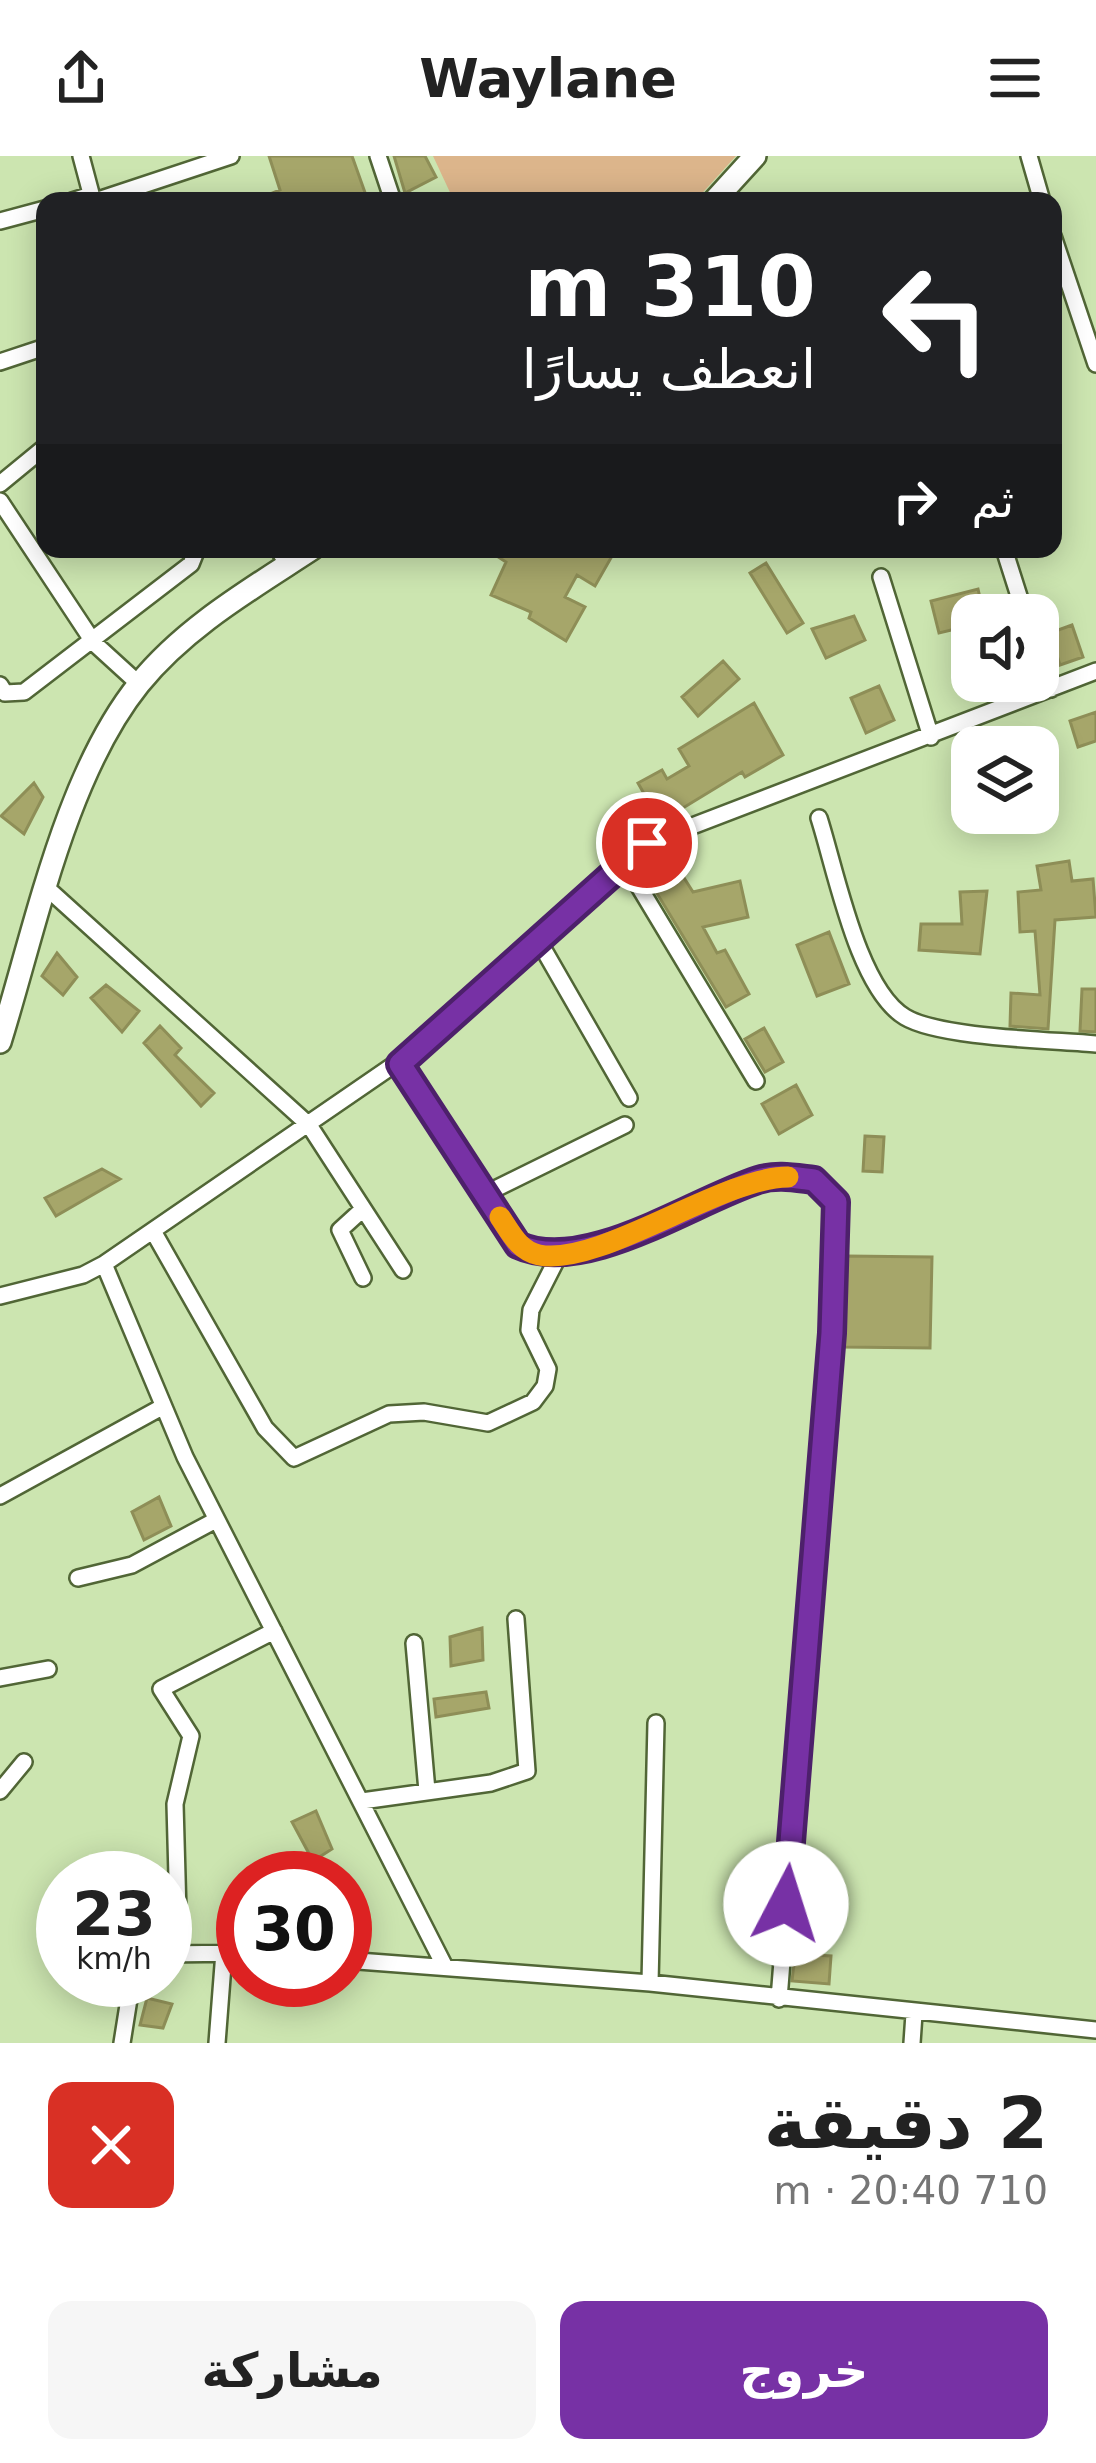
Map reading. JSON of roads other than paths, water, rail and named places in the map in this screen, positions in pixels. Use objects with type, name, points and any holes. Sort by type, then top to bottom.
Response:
[{"type":"main road","points":[[722,192],[755,156]]},
{"type":"main road","points":[[0,1042],[86,779],[139,684],[197,627],[282,558]]},
{"type":"street","points":[[81,156],[91,192]]},
{"type":"street","points":[[115,192],[231,156]]},
{"type":"street","points":[[378,156],[390,192]]},
{"type":"street","points":[[1029,156],[1039,192]]},
{"type":"street","points":[[0,221],[36,211]]},
{"type":"street","points":[[1062,263],[1096,364]]},
{"type":"street","points":[[0,362],[36,350]]},
{"type":"street","points":[[0,484],[36,457]]},
{"type":"street","points":[[0,501],[36,555]]},
{"type":"street","points":[[38,558],[94,643],[139,684]]},
{"type":"street","points":[[0,685],[5,692],[24,692],[94,643],[193,558]]},
{"type":"street","points":[[1007,558],[1018,594]]},
{"type":"street","points":[[881,578],[932,737]]},
{"type":"street","points":[[1059,685],[1096,670]]},
{"type":"street","points":[[0,1296],[83,1275],[104,1264],[400,1064],[623,860],[676,830],[1017,702]]},
{"type":"street","points":[[819,818],[858,949],[870,978],[894,1008],[909,1020],[964,1030],[1096,1044]]},
{"type":"street","points":[[623,860],[756,1081]]},
{"type":"street","points":[[48,889],[309,1125],[403,1270]]},
{"type":"street","points":[[537,938],[629,1098]]},
{"type":"street","points":[[400,1064],[518,1245],[541,1256],[696,1208],[761,1178],[814,1180],[836,1202],[832,1333],[779,1999]]},
{"type":"street","points":[[485,1194],[625,1125]]},
{"type":"street","points":[[363,1209],[340,1230],[363,1277]]},
{"type":"street","points":[[153,1231],[265,1428],[294,1458],[389,1414],[424,1412],[488,1424],[533,1402],[545,1386],[548,1369],[529,1330],[531,1310],[560,1253]]},
{"type":"street","points":[[104,1264],[162,1407],[216,1520],[445,1966]]},
{"type":"street","points":[[0,1496],[162,1407]]},
{"type":"street","points":[[78,1578],[146,1558],[216,1520]]},
{"type":"street","points":[[362,1801],[491,1783],[527,1771],[516,1619]]},
{"type":"street","points":[[174,1851],[175,1804],[191,1736],[161,1689],[274,1631]]},
{"type":"street","points":[[414,1643],[427,1791]]},
{"type":"street","points":[[0,1678],[48,1670]]},
{"type":"street","points":[[650,1983],[656,1723]]},
{"type":"street","points":[[0,1791],[24,1762]]},
{"type":"street","points":[[372,1962],[650,1983],[1096,2030],[1094,2043]]},
{"type":"street","points":[[122,2043],[128,2007]]},
{"type":"street","points":[[217,2043],[220,2007]]},
{"type":"street","points":[[912,2043],[914,2014]]}]
